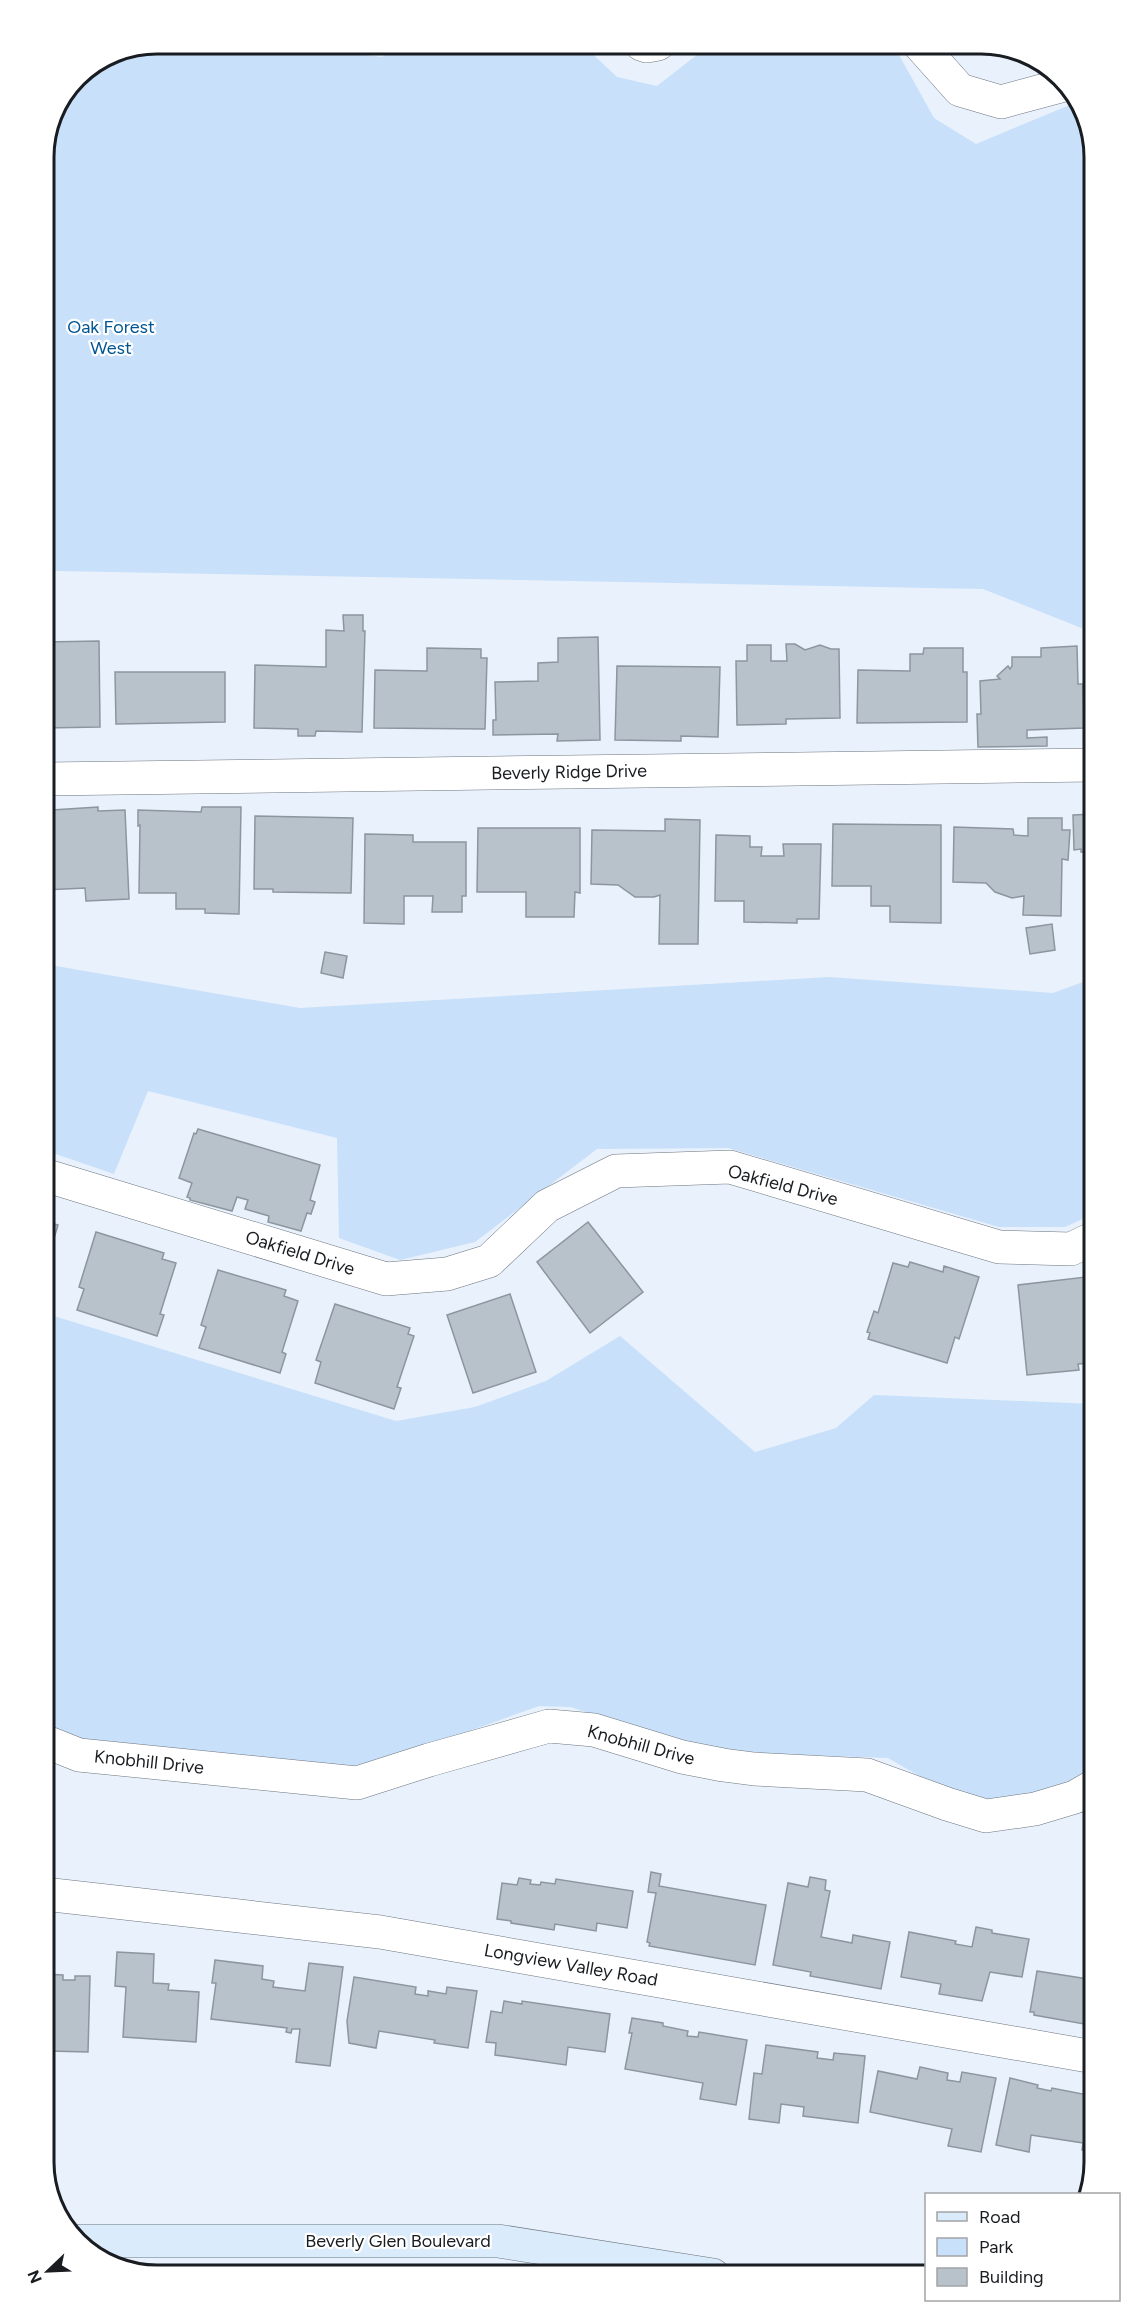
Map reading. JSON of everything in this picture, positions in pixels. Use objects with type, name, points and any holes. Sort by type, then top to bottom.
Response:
[{"type":"main road","name":"Beverly Glen Boulevard","points":[[91,2241],[498,2241],[645,2265]]},
{"type":"street","points":[[928,54],[960,90],[1001,102],[1057,87]]},
{"type":"street","name":"Beverly Ridge Drive","points":[[54,779],[1084,765]]},
{"type":"street","name":"Oakfield Drive","points":[[54,1178],[386,1279],[447,1274],[489,1261],[547,1206],[616,1171],[730,1167],[999,1248],[1071,1248],[1084,1243]]},
{"type":"street","name":"Knobhill Drive","points":[[54,1745],[79,1755],[357,1783],[549,1726],[594,1730],[682,1757],[723,1765],[754,1769],[867,1775],[986,1816],[1035,1809],[1084,1792]]},
{"type":"street","name":"Longview Valley Road","points":[[54,1895],[380,1932],[1084,2055]]},
{"type":"green space","name":"Oak Forest West","points":[[157,54],[358,54],[382,57],[387,54],[593,54],[617,77],[657,86],[698,54],[899,54],[934,118],[976,144],[1069,105],[1076,118],[1082,137],[1084,157],[1084,629],[983,589],[54,572],[54,150],[62,118],[71,100],[84,84],[100,71],[118,62],[137,56]]},
{"type":"green space","points":[[54,966],[300,1008],[829,977],[1053,993],[1084,982],[1084,1218],[1065,1227],[999,1227],[728,1148],[597,1149],[475,1242],[400,1260],[339,1238],[337,1138],[148,1091],[114,1174],[54,1153]]},
{"type":"green space","points":[[54,1316],[396,1421],[475,1407],[546,1381],[620,1336],[755,1452],[836,1428],[874,1395],[1084,1404],[1084,1780],[1025,1800],[986,1799],[928,1781],[888,1758],[719,1752],[669,1741],[571,1707],[539,1706],[405,1754],[352,1766],[73,1741],[54,1734]]},
{"type":"building","points":[[343,615],[363,615],[363,631],[365,631],[362,732],[316,731],[315,736],[298,736],[298,729],[254,728],[255,665],[326,667],[326,630],[344,631]]},
{"type":"building","points":[[598,637],[600,740],[557,741],[558,734],[493,735],[493,720],[496,720],[495,682],[538,681],[538,663],[558,662],[558,638]]},
{"type":"building","points":[[99,641],[100,727],[54,728],[54,642]]},
{"type":"building","points":[[786,644],[795,644],[805,650],[820,645],[839,649],[840,718],[786,719],[786,724],[737,725],[736,661],[747,661],[747,645],[771,645],[771,661],[787,661]]},
{"type":"building","points":[[1077,646],[1078,684],[1083,684],[1084,728],[1027,730],[1027,738],[1047,737],[1047,746],[978,747],[977,714],[981,714],[980,681],[1000,679],[997,676],[1008,666],[1010,669],[1012,666],[1012,657],[1041,657],[1041,648]]},
{"type":"building","points":[[427,648],[481,649],[481,658],[487,658],[485,729],[374,728],[375,670],[427,671]]},
{"type":"building","points":[[924,648],[963,648],[963,672],[967,672],[967,722],[857,723],[858,670],[910,671],[910,654],[923,654]]},
{"type":"building","points":[[617,666],[720,667],[718,737],[681,736],[681,741],[615,740]]},
{"type":"building","points":[[115,672],[225,672],[225,722],[116,724]]},
{"type":"building","points":[[98,807],[98,811],[125,810],[129,899],[86,901],[85,888],[54,890],[54,810]]},
{"type":"building","points":[[202,807],[241,807],[239,914],[205,913],[205,909],[176,909],[176,893],[139,893],[140,825],[138,826],[138,810],[201,812]]},
{"type":"building","points":[[1084,814],[1084,852],[1081,852],[1081,849],[1074,850],[1073,815]]},
{"type":"building","points":[[255,816],[353,818],[351,893],[273,892],[273,889],[254,889]]},
{"type":"building","points":[[1028,818],[1062,818],[1062,830],[1070,830],[1068,860],[1062,859],[1061,916],[1023,915],[1024,896],[1012,898],[995,892],[986,883],[953,882],[954,827],[1013,829],[1014,835],[1028,836]]},
{"type":"building","points":[[665,819],[700,820],[698,944],[659,944],[660,895],[635,897],[618,885],[591,884],[592,830],[665,831]]},
{"type":"building","points":[[833,824],[941,825],[941,923],[890,922],[890,906],[871,906],[871,886],[832,886]]},
{"type":"building","points":[[478,828],[580,828],[580,893],[575,892],[574,917],[526,917],[526,892],[477,892]]},
{"type":"building","points":[[365,834],[413,835],[413,842],[466,842],[466,896],[462,896],[462,912],[432,912],[433,896],[404,896],[404,924],[364,923]]},
{"type":"building","points":[[716,835],[750,836],[750,847],[762,847],[761,856],[784,856],[783,844],[821,844],[819,919],[797,919],[797,923],[744,922],[744,901],[715,901]]},
{"type":"building","points":[[1052,924],[1055,950],[1030,954],[1026,928]]},
{"type":"building","points":[[325,952],[347,956],[343,978],[321,973]]},
{"type":"building","points":[[198,1129],[320,1165],[310,1200],[315,1202],[311,1214],[307,1213],[301,1231],[268,1222],[269,1216],[245,1209],[248,1200],[237,1197],[232,1211],[190,1200],[187,1197],[192,1183],[179,1178],[194,1133],[196,1134]]},
{"type":"building","points":[[588,1222],[643,1292],[590,1333],[537,1262]]},
{"type":"building","points":[[54,1224],[58,1225],[54,1238]]},
{"type":"building","points":[[96,1232],[164,1253],[162,1259],[176,1263],[160,1314],[164,1315],[157,1336],[77,1310],[84,1289],[79,1287]]},
{"type":"building","points":[[910,1262],[943,1272],[944,1266],[979,1277],[959,1339],[955,1337],[947,1363],[868,1339],[870,1333],[867,1332],[874,1311],[878,1313],[893,1263],[908,1267]]},
{"type":"building","points":[[218,1270],[286,1290],[284,1296],[298,1301],[282,1352],[286,1354],[280,1373],[199,1348],[206,1327],[201,1325]]},
{"type":"building","points":[[1084,1277],[1084,1364],[1078,1364],[1079,1370],[1027,1375],[1018,1285]]},
{"type":"building","points":[[510,1294],[536,1372],[473,1393],[447,1315]]},
{"type":"building","points":[[335,1304],[410,1328],[408,1334],[414,1336],[397,1387],[401,1388],[394,1409],[315,1383],[321,1362],[316,1360]]},
{"type":"building","points":[[651,1872],[661,1874],[659,1886],[766,1905],[755,1965],[649,1946],[650,1943],[647,1942],[656,1893],[648,1892]]},
{"type":"building","points":[[810,1877],[826,1880],[825,1890],[830,1891],[821,1937],[852,1943],[853,1935],[890,1942],[881,1989],[810,1976],[811,1972],[773,1965],[788,1883],[808,1887]]},
{"type":"building","points":[[519,1878],[531,1880],[530,1884],[540,1885],[541,1882],[555,1884],[556,1879],[633,1891],[627,1928],[597,1923],[596,1931],[555,1924],[554,1930],[497,1919],[502,1883],[517,1885]]},
{"type":"building","points":[[976,1927],[992,1930],[992,1933],[1029,1939],[1022,1977],[990,1972],[982,2001],[939,1994],[941,1984],[901,1977],[909,1932],[956,1941],[955,1944],[972,1947]]},
{"type":"building","points":[[117,1952],[154,1954],[153,1983],[169,1984],[168,1990],[199,1992],[196,2042],[123,2037],[126,1987],[115,1986]]},
{"type":"building","points":[[215,1960],[263,1966],[262,1979],[274,1981],[273,1987],[305,1991],[309,1963],[343,1967],[330,2066],[296,2062],[300,2029],[292,2029],[291,2033],[286,2032],[287,2028],[211,2019],[216,1983],[212,1983]]},
{"type":"building","points":[[1037,1971],[1084,1978],[1084,2024],[1034,2015],[1034,2012],[1030,2012]]},
{"type":"building","points":[[54,1975],[63,1975],[63,1980],[75,1980],[75,1976],[90,1976],[88,2052],[54,2051]]},
{"type":"building","points":[[354,1977],[416,1987],[415,1994],[428,1996],[428,1991],[446,1994],[447,1987],[477,1991],[468,2048],[379,2031],[376,2048],[349,2043],[347,2021]]},
{"type":"building","points":[[504,2001],[522,2004],[522,2001],[610,2014],[605,2052],[568,2047],[566,2065],[495,2055],[496,2043],[486,2042],[491,2011],[502,2013]]},
{"type":"building","points":[[632,2018],[663,2023],[663,2026],[688,2031],[687,2036],[698,2037],[699,2032],[747,2040],[736,2105],[700,2099],[703,2083],[625,2069],[632,2033],[629,2033]]},
{"type":"building","points":[[766,2045],[818,2052],[817,2058],[833,2060],[834,2053],[865,2056],[858,2123],[803,2116],[804,2107],[781,2104],[779,2123],[749,2119],[754,2073],[762,2074]]},
{"type":"building","points":[[920,2067],[948,2073],[947,2080],[960,2082],[962,2072],[996,2078],[981,2152],[948,2146],[952,2129],[870,2112],[878,2071],[917,2079]]},
{"type":"building","points":[[1010,2078],[1038,2085],[1037,2088],[1051,2091],[1052,2088],[1084,2094],[1084,2150],[1082,2150],[1083,2143],[1031,2135],[1029,2152],[996,2145]]}]
